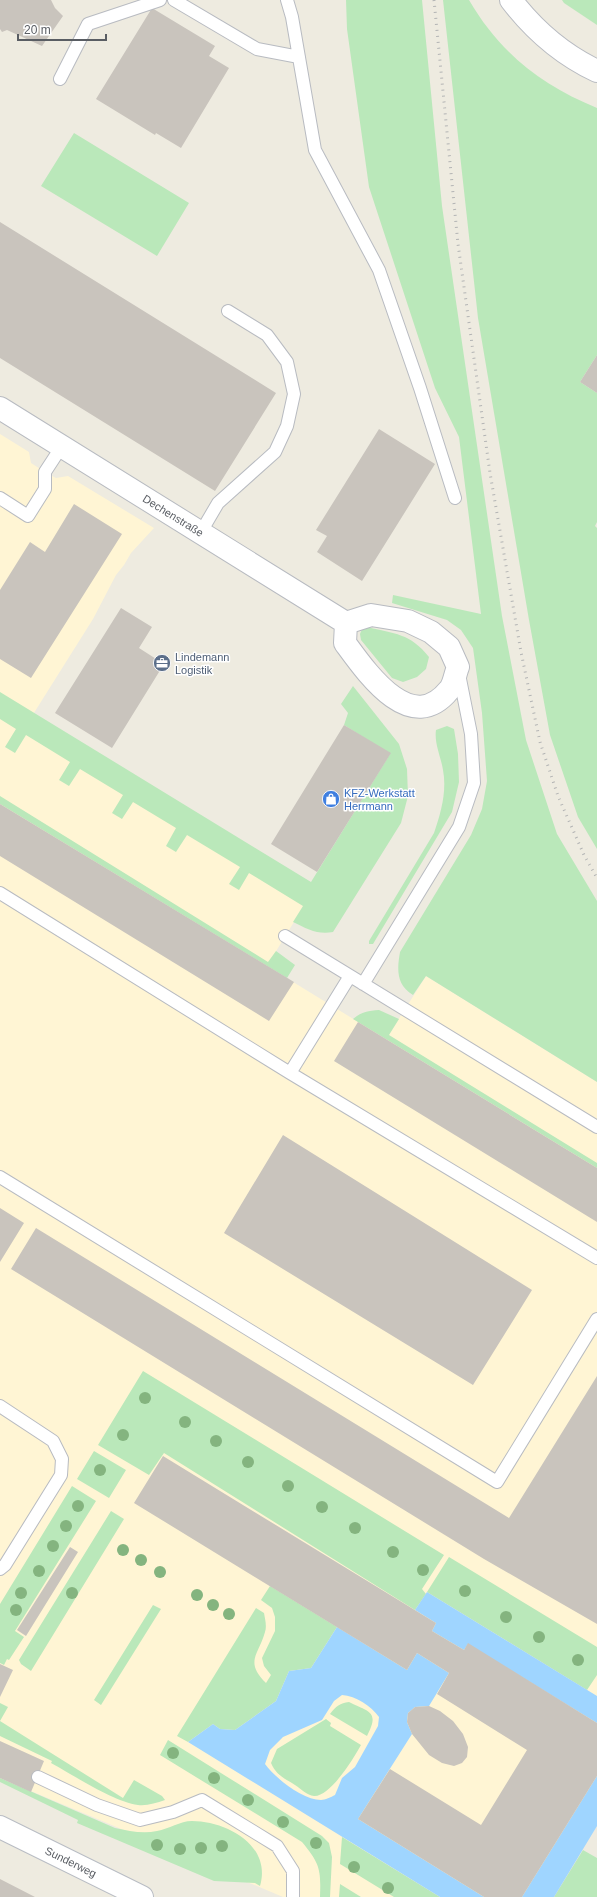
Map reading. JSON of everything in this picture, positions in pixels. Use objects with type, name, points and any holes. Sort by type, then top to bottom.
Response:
[{"type":"street","points":[[511,0],[521,13],[550,42],[582,64],[597,71]]},
{"type":"street","name":"Dechenstraße","points":[[0,408],[202,532],[346,623]]},
{"type":"street","points":[[372,616],[408,621],[431,632],[449,647],[458,667],[450,689],[432,705],[415,707],[395,699],[368,674],[345,643],[346,623],[372,616]]},
{"type":"street","name":"Sunderweg","points":[[0,1827],[142,1897]]},
{"type":"lane","points":[[60,79],[88,24],[160,0]]},
{"type":"lane","points":[[174,0],[257,49],[299,57]]},
{"type":"lane","points":[[287,0],[292,17],[315,150],[379,270],[420,388],[455,498]]},
{"type":"lane","points":[[202,532],[218,503],[275,452],[287,426],[294,394],[287,362],[268,335],[228,311]]},
{"type":"lane","points":[[0,498],[28,516],[45,489],[45,472],[62,446]]},
{"type":"lane","points":[[363,984],[459,827],[474,783],[471,734],[458,667]]},
{"type":"lane","points":[[0,893],[290,1073],[597,1258]]},
{"type":"lane","points":[[285,936],[597,1127]]},
{"type":"lane","points":[[290,1073],[350,976]]},
{"type":"lane","points":[[0,1177],[497,1482],[597,1319]]},
{"type":"lane","points":[[0,1406],[54,1441],[62,1459],[61,1475],[5,1565],[0,1569]]},
{"type":"lane","points":[[38,1777],[97,1805],[140,1820],[173,1812],[202,1800],[277,1846],[294,1871],[293,1897]]},
{"type":"shaded area","points":[[0,434],[29,452],[31,463],[45,472],[56,478],[68,476],[154,528],[131,553],[116,575],[93,619],[27,724],[308,899],[267,966],[386,1039],[426,976],[597,1082],[597,1776],[522,1897],[283,1897],[0,1778]]},
{"type":"green space","points":[[346,0],[422,0],[442,206],[502,616],[526,740],[557,834],[597,901],[597,1082],[426,976],[413,995],[403,986],[399,976],[398,964],[400,952],[471,835],[482,809],[487,781],[482,713],[473,648],[461,630],[447,620],[392,603],[393,595],[481,614],[459,437],[435,388],[369,187],[347,29]]},
{"type":"green space","points":[[443,0],[469,0],[494,36],[524,65],[540,78],[558,89],[597,108],[597,355],[580,382],[597,393],[597,522],[595,526],[597,528],[597,849],[578,817],[550,735],[529,620],[478,318]]},
{"type":"green space","points":[[562,0],[597,0],[597,25],[564,3]]},
{"type":"green space","points":[[74,133],[189,203],[157,256],[41,186]]},
{"type":"green space","points":[[367,627],[394,633],[415,643],[429,657],[426,669],[417,677],[403,682],[392,678],[361,640],[360,634],[362,629]]},
{"type":"green space","points":[[353,686],[399,744],[407,769],[408,796],[401,823],[333,932],[328,933],[313,931],[293,922],[303,906],[249,873],[239,890],[229,884],[240,867],[187,835],[176,852],[166,846],[176,828],[133,802],[122,819],[112,813],[123,795],[80,769],[69,786],[59,780],[70,762],[26,735],[15,753],[5,747],[16,729],[0,719],[0,692],[311,882],[390,754],[344,725],[348,713],[341,704]]},
{"type":"green space","points":[[447,726],[454,729],[458,754],[459,782],[452,812],[373,944],[369,944],[369,941],[434,833],[444,794],[443,770],[436,740],[436,730]]},
{"type":"green space","points":[[0,796],[268,962],[276,951],[295,965],[287,978],[0,804]]},
{"type":"green space","points":[[379,1010],[399,1019],[389,1035],[597,1163],[597,1168],[353,1019],[365,1012]]},
{"type":"green space","points":[[143,1371],[444,1555],[422,1589],[426,1594],[415,1610],[164,1453],[149,1475],[98,1445]]},
{"type":"green space","points":[[94,1451],[126,1470],[109,1498],[77,1479]]},
{"type":"green space","points":[[72,1486],[96,1501],[15,1631],[24,1637],[4,1665],[0,1663],[0,1604]]},
{"type":"green space","points":[[111,1511],[124,1519],[31,1671],[21,1664],[19,1660]]},
{"type":"green space","points":[[449,1557],[597,1647],[597,1675],[587,1690],[427,1592]]},
{"type":"green space","points":[[270,1586],[337,1627],[311,1668],[289,1671],[276,1701],[235,1730],[220,1729],[213,1724],[188,1742],[177,1736],[256,1608],[264,1613],[266,1627],[254,1663],[259,1676],[266,1683],[271,1675],[264,1666],[262,1658],[275,1631],[275,1617],[272,1608],[261,1600]]},
{"type":"green space","points":[[153,1605],[161,1609],[101,1705],[94,1700]]},
{"type":"green space","points":[[349,1702],[370,1713],[372,1722],[367,1736],[330,1714],[338,1705]]},
{"type":"green space","points":[[0,1703],[8,1707],[0,1721]]},
{"type":"green space","points":[[326,1719],[331,1723],[330,1726],[361,1745],[353,1759],[334,1784],[320,1795],[314,1796],[306,1793],[281,1776],[275,1771],[271,1763],[277,1749]]},
{"type":"green space","points":[[0,1721],[123,1798],[134,1780],[162,1796],[165,1800],[148,1805],[138,1805],[128,1803],[106,1794],[51,1763],[52,1761],[0,1736]]},
{"type":"green space","points":[[168,1740],[322,1836],[329,1843],[332,1857],[330,1897],[320,1897],[318,1867],[313,1856],[302,1842],[160,1755]]},
{"type":"green space","points":[[0,1778],[115,1828],[136,1832],[152,1832],[183,1822],[192,1821],[219,1825],[243,1838],[253,1847],[259,1859],[262,1871],[260,1886],[255,1883],[214,1881],[77,1823],[78,1820],[0,1782]]},
{"type":"green space","points":[[342,1837],[440,1897],[394,1897],[340,1864]]},
{"type":"green space","points":[[583,1850],[597,1858],[597,1897],[554,1897]]},
{"type":"green space","points":[[340,1884],[361,1897],[339,1897]]},
{"type":"water","points":[[427,1592],[597,1696],[597,1723],[468,1644],[464,1650],[432,1631],[436,1623],[415,1610]]},
{"type":"water","points":[[337,1627],[407,1670],[417,1653],[449,1673],[429,1706],[415,1707],[408,1713],[407,1722],[412,1734],[358,1819],[484,1897],[440,1897],[188,1742],[213,1724],[220,1729],[235,1730],[276,1701],[289,1671],[311,1668]],"holes":[[[342,1695],[363,1702],[372,1709],[379,1717],[378,1726],[355,1767],[342,1778],[335,1795],[321,1800],[314,1799],[298,1792],[282,1782],[265,1764],[270,1750],[283,1737],[322,1720],[334,1701]]]},
{"type":"water","points":[[597,1776],[597,1826],[554,1897],[522,1897]]},
{"type":"building","points":[[0,0],[51,0],[55,8],[63,16],[42,46],[7,30],[2,32],[0,29]]},
{"type":"building","points":[[152,8],[215,46],[209,56],[229,68],[181,148],[156,133],[155,135],[96,99]]},
{"type":"building","points":[[0,222],[276,393],[215,491],[0,358]]},
{"type":"building","points":[[597,355],[597,393],[580,382]]},
{"type":"building","points":[[379,429],[435,464],[362,581],[317,552],[327,536],[316,530]]},
{"type":"building","points":[[74,504],[122,534],[31,678],[0,659],[0,590],[30,542],[45,552]]},
{"type":"building","points":[[121,608],[152,627],[139,648],[164,664],[112,748],[55,713]]},
{"type":"building","name":"KFZ-Werkstatt Herrmann","points":[[344,725],[391,753],[317,872],[271,844]]},
{"type":"building","points":[[0,804],[294,982],[269,1021],[0,856]]},
{"type":"building","points":[[358,1022],[597,1168],[597,1222],[334,1061]]},
{"type":"building","points":[[283,1135],[532,1290],[473,1385],[224,1233]]},
{"type":"building","points":[[0,1208],[24,1223],[0,1262]]},
{"type":"building","points":[[36,1228],[509,1518],[597,1376],[597,1624],[484,1559],[11,1269]]},
{"type":"building","points":[[163,1456],[436,1623],[432,1631],[464,1650],[468,1643],[597,1723],[597,1776],[522,1897],[484,1897],[358,1819],[390,1769],[481,1825],[527,1750],[437,1694],[449,1673],[417,1653],[407,1670],[134,1503]]},
{"type":"building","points":[[70,1547],[78,1552],[26,1636],[17,1630]]},
{"type":"building","points":[[0,1664],[13,1670],[0,1697]]},
{"type":"building","points":[[429,1706],[440,1711],[453,1721],[463,1734],[468,1747],[467,1757],[462,1763],[454,1766],[442,1763],[429,1755],[412,1734],[407,1722],[408,1713],[415,1707]]},
{"type":"building","points":[[0,1741],[44,1761],[31,1792],[0,1778]]},
{"type":"building","points":[[0,1879],[35,1897],[0,1897]]},
{"type":"railway","points":[[434,0],[458,244],[490,473],[521,652],[540,742],[558,796],[584,855],[597,878]]},
{"type":"place","name":"Lindemann Logistik","points":[[162,663]]},
{"type":"place","name":"KFZ-Werkstatt Herrmann","points":[[331,799]]}]
